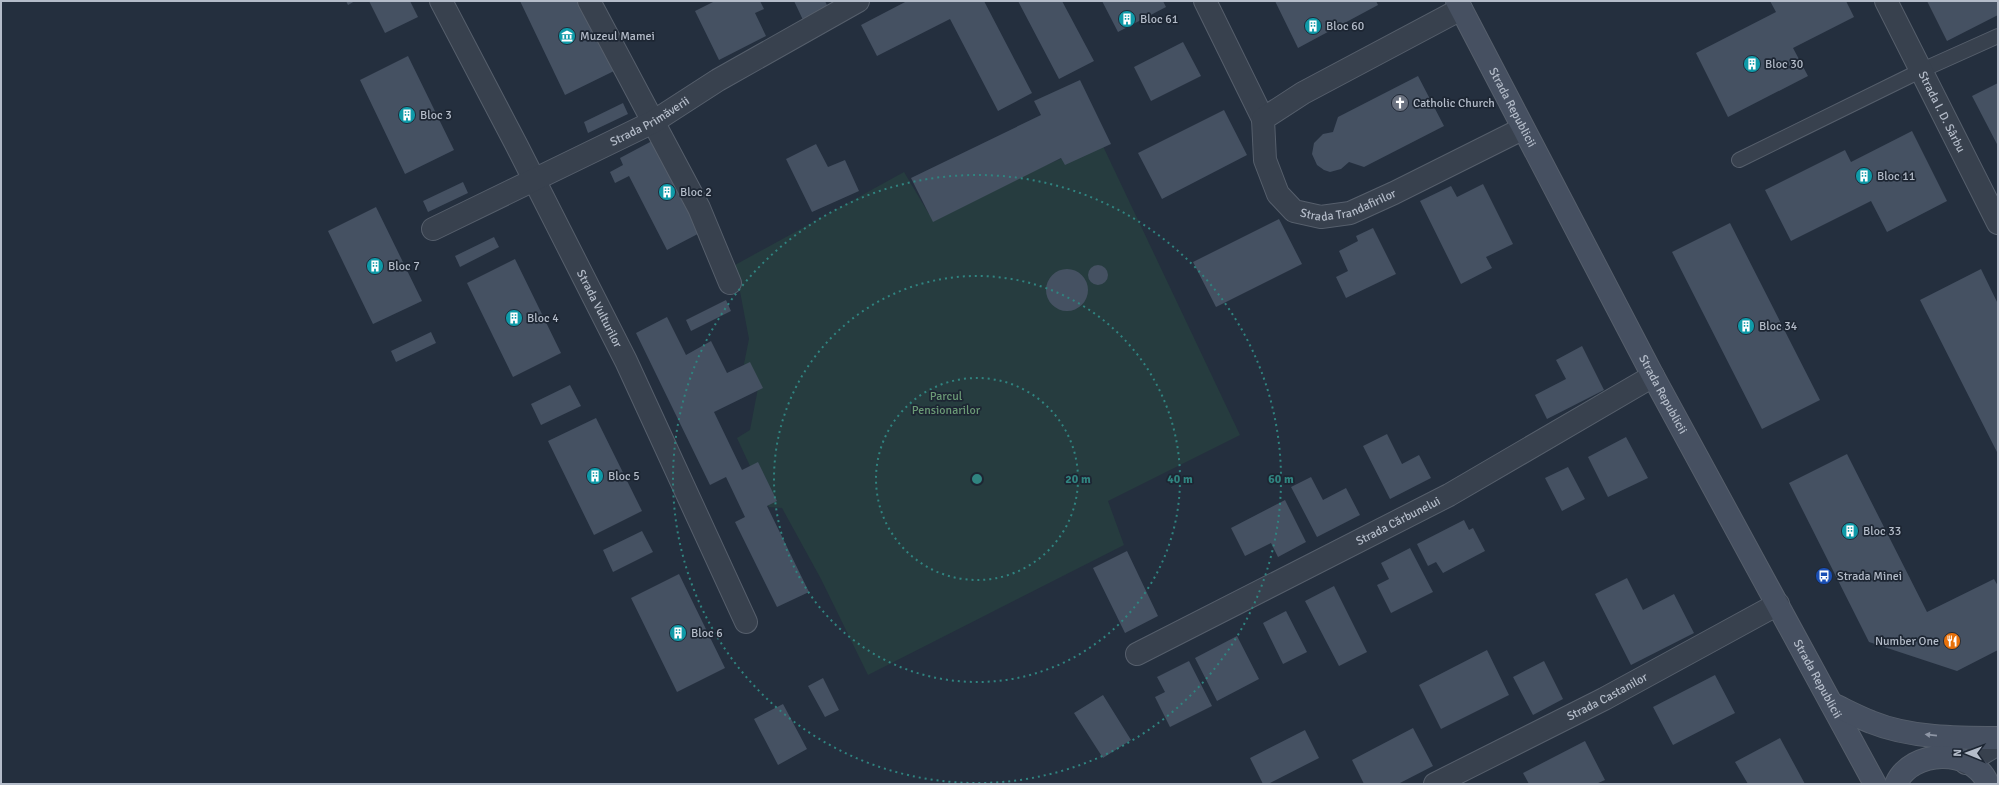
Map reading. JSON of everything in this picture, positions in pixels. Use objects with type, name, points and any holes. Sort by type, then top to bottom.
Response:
[{"type":"main road","name":"Strada Republicii","points":[[1459,5],[1653,376],[1875,784]]},
{"type":"main road","points":[[1832,704],[1871,723],[1907,732],[1944,736],[1998,738]]},
{"type":"main road","points":[[1896,784],[1898,779],[1910,767],[1926,758],[1943,756],[1960,759],[1975,768],[1988,784]]},
{"type":"street","name":"Strada Vulturilor","points":[[441,1],[626,360],[746,622]]},
{"type":"street","points":[[589,1],[699,208],[730,283]]},
{"type":"street","name":"Strada Primăverii","points":[[433,229],[653,122],[718,80],[858,1]]},
{"type":"street","points":[[1205,1],[1263,119],[1303,93],[1459,5]]},
{"type":"street","name":"Strada I. D. Sârbu","points":[[1886,1],[1998,223]]},
{"type":"street","name":"Strada Trandafirilor","points":[[1263,119],[1265,160],[1278,194],[1294,211],[1320,217],[1350,213],[1394,193],[1522,128]]},
{"type":"street","name":"Strada Cărbunelui","points":[[1137,654],[1448,495],[1653,376]]},
{"type":"street","name":"Strada Castanilor","points":[[1435,784],[1604,699],[1778,604]]},
{"type":"street","points":[[1966,763],[1998,744]]},
{"type":"lane","points":[[1739,160],[1920,71],[1998,36]]},
{"type":"green space","name":"Parcul Pensionarilor","points":[[1101,142],[1240,435],[1108,501],[1124,545],[868,675],[821,579],[782,508],[769,507],[737,438],[750,430],[758,388],[744,364],[749,339],[735,265],[904,172],[929,214]]},
{"type":"building","points":[[346,1],[355,1],[348,5]]},
{"type":"building","points":[[369,1],[410,1],[418,17],[385,33]]},
{"type":"building","name":"Muzeul Mamei","points":[[520,1],[580,1],[614,71],[565,95]]},
{"type":"building","points":[[715,1],[760,1],[764,9],[755,13],[766,36],[719,60],[695,11]]},
{"type":"building","points":[[794,1],[825,1],[828,7],[803,20]]},
{"type":"building","points":[[907,1],[984,1],[1032,93],[998,111],[950,19],[877,56],[861,25]]},
{"type":"building","points":[[1018,1],[1062,1],[1094,61],[1059,79]]},
{"type":"building","name":"Bloc 61","points":[[1102,1],[1163,1],[1166,7],[1118,32]]},
{"type":"building","name":"Bloc 60","points":[[1275,1],[1376,1],[1378,5],[1298,48]]},
{"type":"building","name":"Bloc 30","points":[[1770,1],[1846,1],[1854,17],[1793,48],[1808,76],[1728,117],[1696,53],[1776,12]]},
{"type":"building","points":[[1927,1],[1998,1],[1998,15],[1947,41]]},
{"type":"building","points":[[1183,42],[1201,76],[1151,101],[1134,67]]},
{"type":"building","name":"Bloc 3","points":[[408,56],[454,150],[405,174],[360,80]]},
{"type":"building","points":[[1418,76],[1444,126],[1364,167],[1349,162],[1341,169],[1330,172],[1317,165],[1312,154],[1314,143],[1323,134],[1333,132],[1338,117]]},
{"type":"building","points":[[1080,80],[1111,144],[1065,165],[1061,158],[933,222],[911,178],[1041,115],[1034,101]]},
{"type":"building","points":[[1998,83],[1998,146],[1972,96]]},
{"type":"building","points":[[623,103],[628,114],[588,133],[584,122]]},
{"type":"building","points":[[1224,110],[1247,155],[1162,199],[1138,153]]},
{"type":"building","name":"Bloc 11","points":[[1912,131],[1947,201],[1887,232],[1871,201],[1791,241],[1765,190],[1845,150],[1851,162]]},
{"type":"building","name":"Bloc 2","points":[[667,133],[715,225],[667,250],[629,176],[615,183],[610,172],[623,165],[620,158]]},
{"type":"building","points":[[816,144],[828,167],[845,160],[859,191],[812,212],[786,159]]},
{"type":"building","points":[[463,182],[468,193],[428,212],[423,201]]},
{"type":"building","points":[[1483,184],[1513,244],[1486,257],[1492,268],[1461,284],[1420,201],[1451,186],[1457,197]]},
{"type":"building","name":"Bloc 7","points":[[376,207],[422,301],[373,324],[328,231]]},
{"type":"building","points":[[1279,219],[1302,264],[1216,307],[1193,262]]},
{"type":"building","name":"Bloc 34","points":[[1730,223],[1820,400],[1762,429],[1672,252]]},
{"type":"building","points":[[1373,228],[1396,274],[1346,298],[1336,277],[1348,271],[1339,251],[1358,241],[1356,236]]},
{"type":"building","points":[[494,237],[499,247],[460,267],[455,256]]},
{"type":"building","name":"Bloc 4","points":[[515,259],[561,353],[513,377],[467,283]]},
{"type":"building","points":[[1098,265],[1105,268],[1108,275],[1105,282],[1098,285],[1091,282],[1088,275],[1091,268]]},
{"type":"building","points":[[1067,269],[1082,275],[1088,290],[1082,305],[1067,311],[1052,305],[1046,290],[1052,275]]},
{"type":"building","points":[[1981,269],[1998,304],[1998,454],[1920,300]]},
{"type":"building","points":[[726,300],[731,311],[691,331],[686,320]]},
{"type":"building","points":[[667,317],[686,355],[711,341],[727,373],[750,362],[763,388],[714,412],[742,470],[758,462],[777,501],[767,506],[809,592],[777,607],[735,522],[745,517],[726,477],[710,485],[636,333]]},
{"type":"building","points":[[431,332],[436,343],[396,362],[391,351]]},
{"type":"building","points":[[1582,346],[1604,390],[1547,419],[1535,395],[1566,379],[1556,360]]},
{"type":"building","points":[[570,385],[581,406],[541,425],[531,404]]},
{"type":"building","name":"Bloc 5","points":[[596,418],[642,511],[594,535],[548,441]]},
{"type":"building","points":[[1387,434],[1402,464],[1419,455],[1431,478],[1390,499],[1363,446]]},
{"type":"building","points":[[1626,437],[1648,478],[1608,497],[1588,457]]},
{"type":"building","name":"Bloc 33","points":[[1847,454],[1927,612],[1994,579],[1998,586],[1998,650],[1957,671],[1869,642],[1789,483]]},
{"type":"building","points":[[1568,467],[1585,499],[1562,511],[1545,478]]},
{"type":"building","points":[[1311,477],[1323,500],[1346,488],[1360,515],[1317,537],[1291,487]]},
{"type":"building","points":[[1285,500],[1306,542],[1278,557],[1271,543],[1245,556],[1231,528]]},
{"type":"building","points":[[1464,520],[1469,530],[1473,528],[1485,551],[1443,573],[1436,562],[1428,566],[1417,544]]},
{"type":"building","points":[[642,531],[653,552],[613,572],[603,550]]},
{"type":"building","points":[[1410,548],[1433,592],[1391,613],[1377,585],[1389,579],[1381,563]]},
{"type":"building","points":[[1127,551],[1158,616],[1125,633],[1093,568]]},
{"type":"building","name":"Bloc 6","points":[[679,574],[725,668],[677,692],[631,598]]},
{"type":"building","points":[[1627,578],[1643,610],[1674,594],[1694,633],[1631,665],[1595,594]]},
{"type":"building","points":[[1334,586],[1367,652],[1339,666],[1305,601]]},
{"type":"building","points":[[1286,611],[1307,652],[1283,664],[1263,623]]},
{"type":"building","points":[[1237,636],[1259,679],[1217,701],[1195,658]]},
{"type":"building","points":[[1487,650],[1509,695],[1441,729],[1419,685]]},
{"type":"building","points":[[1189,661],[1212,706],[1170,727],[1155,697],[1165,692],[1157,677]]},
{"type":"building","points":[[1544,661],[1563,699],[1533,715],[1513,677]]},
{"type":"building","points":[[1715,675],[1735,713],[1673,745],[1653,707]]},
{"type":"building","points":[[823,678],[839,710],[825,717],[808,686]]},
{"type":"building","points":[[1103,695],[1131,740],[1103,758],[1074,713]]},
{"type":"building","points":[[783,704],[807,749],[778,765],[754,719]]},
{"type":"building","points":[[1413,728],[1433,766],[1398,784],[1364,784],[1352,760]]},
{"type":"building","points":[[1305,730],[1319,758],[1268,784],[1263,784],[1250,758]]},
{"type":"building","points":[[1780,738],[1805,784],[1748,784],[1735,762]]},
{"type":"building","points":[[1585,741],[1605,780],[1596,784],[1529,784],[1523,773]]},
{"type":"place","name":"Bloc 61","points":[[1127,19]]},
{"type":"place","name":"Bloc 60","points":[[1313,26]]},
{"type":"place","name":"Muzeul Mamei","points":[[567,36]]},
{"type":"place","name":"Bloc 30","points":[[1752,64]]},
{"type":"place","name":"Catholic Church","points":[[1400,103]]},
{"type":"place","name":"Bloc 3","points":[[407,115]]},
{"type":"place","name":"Bloc 11","points":[[1864,176]]},
{"type":"place","name":"Bloc 2","points":[[667,192]]},
{"type":"place","name":"Bloc 7","points":[[375,266]]},
{"type":"place","name":"Bloc 4","points":[[514,318]]},
{"type":"place","name":"Bloc 34","points":[[1746,326]]},
{"type":"place","name":"Bloc 5","points":[[595,476]]},
{"type":"place","name":"Bloc 33","points":[[1850,531]]},
{"type":"place","name":"Strada Minei","points":[[1824,576]]},
{"type":"place","name":"Bloc 6","points":[[678,633]]},
{"type":"place","name":"Number One","points":[[1952,641]]}]
